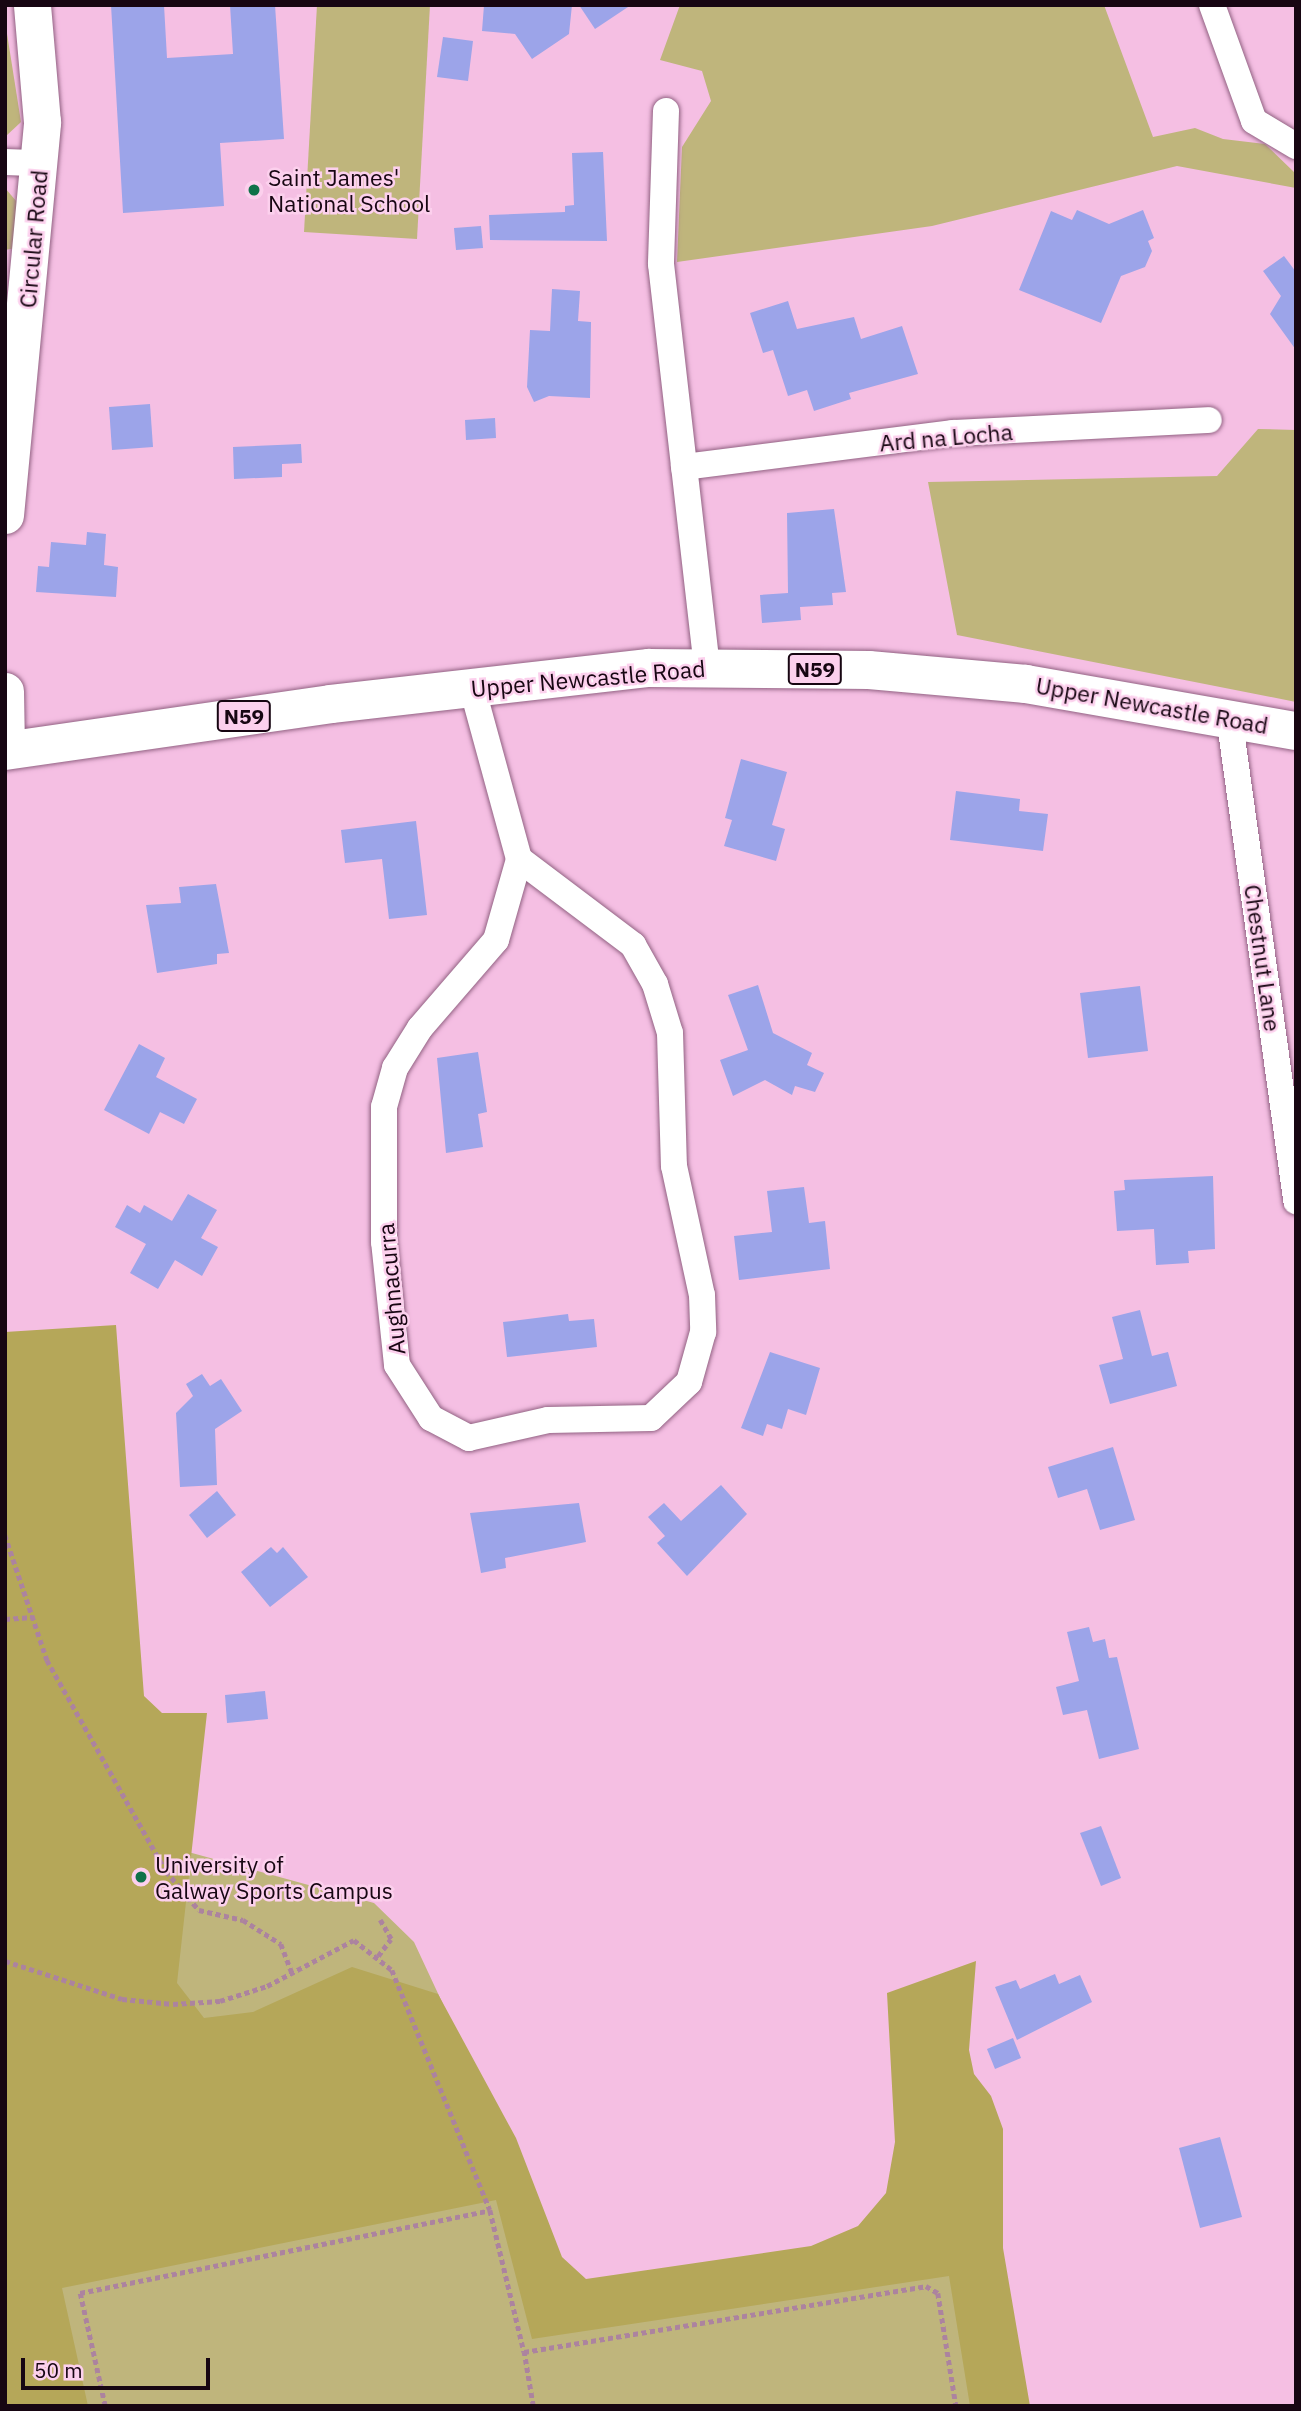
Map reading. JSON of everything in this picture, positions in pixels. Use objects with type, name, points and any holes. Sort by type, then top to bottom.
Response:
[{"type":"main road","name":"Upper Newcastle Road","points":[[6,750],[472,687],[707,667],[869,670],[1026,684],[1229,716],[1296,731]]},
{"type":"street","name":"Circular Road","points":[[5,515],[22,163],[41,87],[32,5]]},
{"type":"street","points":[[1212,5],[1254,121],[1296,146]]},
{"type":"street","points":[[666,111],[660,264],[707,667]]},
{"type":"street","name":"Ard na Locha","points":[[684,467],[953,433],[1209,420]]},
{"type":"street","points":[[472,687],[497,800],[519,859]]},
{"type":"street","points":[[5,691],[6,750]]},
{"type":"street","name":"Chestnut Lane","points":[[1229,716],[1296,1201]]},
{"type":"street","name":"Aughnacurra","points":[[519,859],[578,898],[633,946],[655,984],[670,1033],[674,1166],[703,1332],[689,1382],[651,1418],[548,1420],[470,1438],[430,1418],[397,1365],[384,1241],[384,1107],[395,1068],[421,1028],[496,940],[519,859]]},
{"type":"path","points":[[5,1535],[47,1660],[181,1893],[199,1910],[243,1920],[269,1934],[281,1944],[292,1973]]},
{"type":"path","points":[[5,1619],[33,1617]]},
{"type":"path","points":[[379,1956],[391,1939],[380,1920]]},
{"type":"path","points":[[5,1961],[122,1999],[173,2004],[220,2001],[292,1973],[354,1940],[379,1956],[392,1970],[490,2210],[524,2352],[533,2406]]},
{"type":"path","points":[[105,2406],[80,2293],[490,2210]]},
{"type":"path","points":[[524,2352],[926,2286],[937,2293],[956,2406]]},
{"type":"shaded area","points":[[317,5],[430,5],[417,239],[304,232]]},
{"type":"shaded area","points":[[680,5],[1104,5],[1153,137],[1195,128],[1223,139],[1265,144],[1296,174],[1296,188],[1177,166],[932,226],[677,262],[682,147],[711,101],[702,71],[660,60]]},
{"type":"shaded area","points":[[5,21],[21,122],[5,137]]},
{"type":"shaded area","points":[[5,188],[17,202],[16,248],[5,250]]},
{"type":"shaded area","points":[[1258,429],[1296,430],[1296,702],[957,635],[928,482],[1217,476]]},
{"type":"shaded area","name":"University of Galway Sports Campus","points":[[116,1325],[144,1696],[162,1713],[207,1713],[177,1983],[204,2018],[253,2012],[352,1967],[438,1994],[516,2138],[562,2257],[586,2279],[811,2246],[858,2226],[886,2193],[895,2142],[887,1993],[976,1961],[969,2050],[974,2074],[991,2096],[1003,2129],[1003,2248],[1030,2406],[970,2406],[949,2276],[532,2339],[496,2200],[62,2288],[88,2406],[5,2406],[5,1332]]},
{"type":"shaded area","name":"University of Galway Sports Campus","points":[[129,1736],[181,1850],[374,1903],[414,1942],[518,2165],[562,2296],[969,2237],[1006,2406],[5,2406]]},
{"type":"building","points":[[111,5],[164,5],[167,58],[233,54],[230,5],[275,5],[284,139],[220,143],[224,206],[123,213]]},
{"type":"building","points":[[484,5],[572,5],[569,34],[532,59],[515,34],[482,31]]},
{"type":"building","points":[[579,5],[631,5],[595,29]]},
{"type":"building","points":[[443,37],[473,41],[468,81],[437,77]]},
{"type":"building","points":[[603,152],[607,241],[490,240],[489,215],[565,212],[565,206],[574,205],[572,153]]},
{"type":"building","points":[[1077,210],[1109,224],[1143,210],[1154,238],[1148,241],[1152,251],[1145,267],[1121,276],[1101,323],[1019,290],[1051,211],[1072,220]]},
{"type":"building","points":[[481,226],[483,248],[456,250],[454,228]]},
{"type":"building","points":[[1284,256],[1296,272],[1296,350],[1270,314],[1281,296],[1263,271]]},
{"type":"building","points":[[552,289],[580,291],[578,321],[591,322],[590,398],[549,396],[534,402],[527,387],[530,330],[550,331]]},
{"type":"building","points":[[788,301],[797,329],[854,317],[861,339],[902,326],[918,374],[849,393],[851,399],[814,411],[807,390],[788,396],[773,350],[763,353],[750,313]]},
{"type":"building","points":[[150,404],[153,447],[112,450],[109,407]]},
{"type":"building","points":[[495,418],[496,438],[466,440],[465,420]]},
{"type":"building","points":[[301,444],[302,463],[282,464],[282,477],[234,479],[233,447]]},
{"type":"building","points":[[834,509],[846,592],[832,593],[833,605],[800,607],[801,620],[762,623],[760,595],[788,593],[787,513]]},
{"type":"building","points":[[87,532],[106,534],[104,565],[118,567],[116,597],[36,592],[38,566],[49,567],[51,542],[86,545]]},
{"type":"building","points":[[741,759],[787,772],[772,825],[785,829],[776,861],[724,846],[732,820],[725,818]]},
{"type":"building","points":[[956,791],[1020,799],[1019,811],[1048,814],[1043,851],[950,840]]},
{"type":"building","points":[[416,821],[427,915],[389,919],[382,859],[345,863],[341,830]]},
{"type":"building","points":[[216,884],[229,953],[217,954],[217,964],[157,973],[146,905],[181,903],[179,887]]},
{"type":"building","points":[[758,985],[773,1033],[812,1053],[807,1065],[824,1073],[815,1092],[795,1086],[792,1095],[765,1080],[733,1096],[720,1060],[748,1050],[728,995]]},
{"type":"building","points":[[1140,986],[1148,1051],[1088,1058],[1080,993]]},
{"type":"building","points":[[139,1044],[165,1058],[156,1077],[197,1099],[184,1124],[160,1112],[149,1134],[104,1110]]},
{"type":"building","points":[[478,1052],[487,1112],[478,1114],[483,1147],[446,1153],[437,1058]]},
{"type":"building","points":[[1213,1176],[1215,1249],[1188,1251],[1189,1263],[1156,1265],[1154,1229],[1117,1231],[1114,1191],[1125,1190],[1124,1180]]},
{"type":"building","points":[[804,1187],[809,1223],[825,1221],[830,1269],[739,1280],[734,1236],[772,1232],[767,1191]]},
{"type":"building","points":[[188,1194],[217,1210],[201,1238],[218,1247],[202,1276],[175,1260],[158,1289],[130,1273],[146,1244],[115,1227],[127,1205],[140,1213],[144,1205],[172,1221]]},
{"type":"building","points":[[1140,1310],[1152,1356],[1168,1352],[1177,1386],[1110,1404],[1099,1365],[1123,1359],[1112,1317]]},
{"type":"building","points":[[568,1314],[569,1321],[594,1319],[597,1347],[507,1357],[503,1322]]},
{"type":"building","points":[[770,1352],[820,1368],[806,1415],[788,1409],[782,1429],[767,1424],[763,1436],[741,1428]]},
{"type":"building","points":[[202,1374],[210,1386],[221,1379],[242,1411],[215,1429],[217,1485],[180,1487],[176,1413],[193,1396],[186,1384]]},
{"type":"building","points":[[1113,1447],[1135,1520],[1100,1530],[1087,1489],[1058,1498],[1048,1467]]},
{"type":"building","points":[[721,1485],[747,1514],[687,1576],[657,1543],[665,1536],[648,1517],[664,1503],[681,1521]]},
{"type":"building","points":[[217,1491],[236,1515],[207,1538],[189,1515]]},
{"type":"building","points":[[579,1503],[586,1542],[505,1558],[506,1568],[481,1573],[470,1513]]},
{"type":"building","points":[[271,1547],[277,1553],[283,1547],[308,1577],[270,1607],[241,1572]]},
{"type":"building","points":[[1089,1627],[1093,1642],[1105,1639],[1109,1658],[1117,1657],[1139,1749],[1099,1759],[1087,1710],[1063,1715],[1056,1687],[1079,1681],[1067,1632]]},
{"type":"building","points":[[265,1691],[268,1719],[227,1723],[225,1695]]},
{"type":"building","points":[[1101,1826],[1121,1878],[1101,1886],[1080,1833]]},
{"type":"building","points":[[1055,1974],[1059,1984],[1080,1975],[1092,2002],[1017,2040],[995,1987],[1016,1980],[1020,1989]]},
{"type":"building","points":[[1013,2038],[1021,2058],[995,2069],[987,2049]]},
{"type":"building","points":[[1220,2137],[1242,2217],[1200,2228],[1179,2148]]},
{"type":"place","name":"Saint James' National School","points":[[254,190]]},
{"type":"place","name":"University of Galway Sports Campus","points":[[141,1877]]}]
